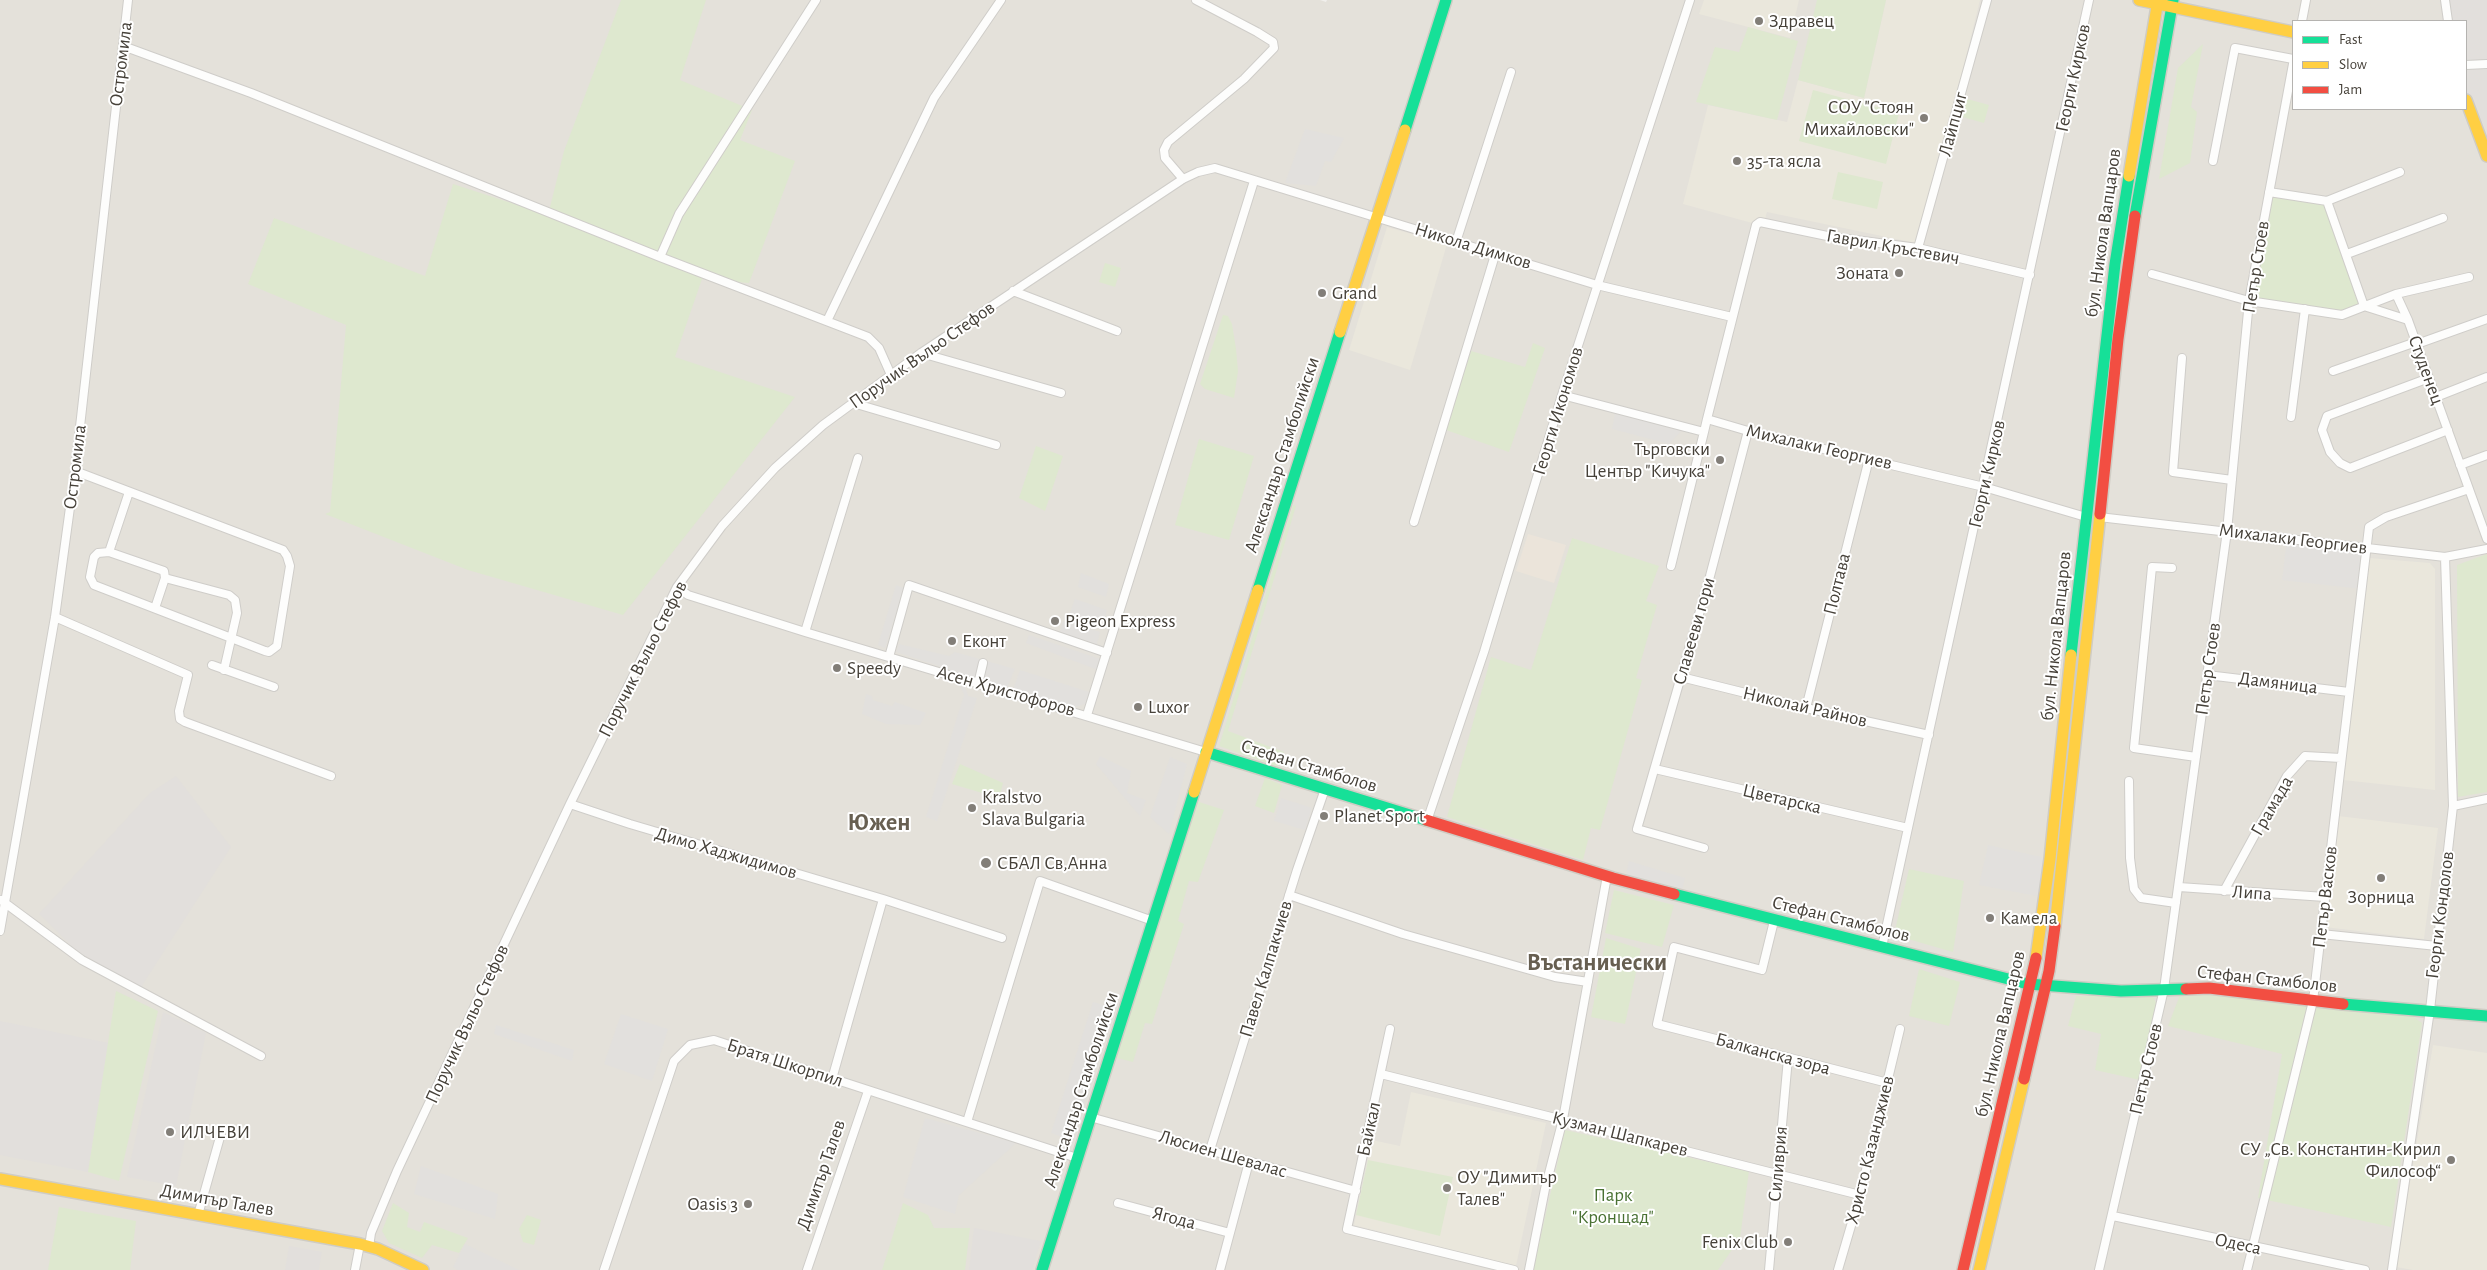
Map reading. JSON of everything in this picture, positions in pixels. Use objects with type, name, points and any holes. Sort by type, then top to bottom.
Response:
[{"type":"street","name":"Остромила","points":[[0,930],[2,901],[55,617],[75,471],[128,0]]},
{"type":"street","points":[[660,257],[679,214],[816,0]]},
{"type":"street","points":[[827,321],[934,98],[1001,0]]},
{"type":"street","points":[[1183,179],[1165,158],[1164,150],[1168,142],[1244,79],[1274,48],[1272,42],[1265,37],[1196,0]]},
{"type":"street","name":"Александър Стамболийски","points":[[1042,1270],[1446,0]]},
{"type":"street","name":"Георги Икономов","points":[[1427,822],[1484,652],[1562,395],[1690,0]]},
{"type":"street","name":"Лайпциг","points":[[1918,248],[1987,0]]},
{"type":"street","name":"Георги Кирков","points":[[1882,947],[2089,0]]},
{"type":"street","points":[[2139,0],[2173,3],[2292,32]]},
{"type":"street","points":[[2302,20],[2306,0]]},
{"type":"street","points":[[2445,0],[2448,20]]},
{"type":"street","name":"бул. Никола Вапцаров","points":[[1963,1270],[2031,984],[2049,866],[2115,264],[2158,2]]},
{"type":"street","name":"бул. Никола Вапцаров","points":[[1979,1270],[2046,987],[2061,884],[2099,517],[2131,242],[2173,3]]},
{"type":"street","points":[[123,46],[252,93],[660,257],[868,337],[879,348],[892,375]]},
{"type":"street","points":[[2213,161],[2235,48],[2292,60]]},
{"type":"street","points":[[2467,65],[2487,64]]},
{"type":"street","name":"Петър Стоев","points":[[2099,1270],[2164,989],[2227,531],[2249,301],[2292,69]]},
{"type":"street","points":[[1456,242],[1511,72]]},
{"type":"street","points":[[2467,103],[2487,156]]},
{"type":"street","name":"Поручик Въльо Стефов","points":[[355,1270],[397,1171],[570,804],[677,587],[722,526],[775,468],[823,425],[921,353],[1183,179],[1198,172],[1215,168]]},
{"type":"street","name":"Никола Димков","points":[[1215,168],[1598,284],[1732,318]]},
{"type":"street","points":[[2269,192],[2327,201],[2400,172]]},
{"type":"street","points":[[1087,715],[1254,181]]},
{"type":"street","points":[[2327,201],[2364,306]]},
{"type":"street","points":[[2347,254],[2443,218]]},
{"type":"street","name":"Гаврил Кръстевич","points":[[1732,318],[1756,225],[1765,222],[1832,237],[1918,248],[2030,275]]},
{"type":"street","points":[[1414,522],[1495,254]]},
{"type":"street","points":[[2152,274],[2249,301],[2342,315],[2396,294],[2469,277]]},
{"type":"street","points":[[1013,291],[1117,331]]},
{"type":"street","points":[[2396,294],[2408,320]]},
{"type":"street","name":"Студенец","points":[[2364,306],[2408,320],[2487,539]]},
{"type":"street","points":[[2291,417],[2304,309]]},
{"type":"street","points":[[1671,566],[1732,318]]},
{"type":"street","points":[[2333,372],[2487,319]]},
{"type":"street","points":[[921,353],[1061,394]]},
{"type":"street","points":[[2182,358],[2173,472],[2232,480]]},
{"type":"street","points":[[2436,397],[2487,377]]},
{"type":"street","points":[[2429,378],[2327,416],[2322,430],[2330,452],[2340,463],[2350,468],[2448,430]]},
{"type":"street","points":[[1562,395],[1704,432]]},
{"type":"street","points":[[853,403],[996,445]]},
{"type":"street","name":"Михалаки Георгиев","points":[[1707,419],[1748,432],[1984,487],[2086,517]]},
{"type":"street","name":"Славееви гори","points":[[1704,848],[1637,829],[1712,568],[1748,432]]},
{"type":"street","points":[[2460,465],[2487,455]]},
{"type":"street","points":[[805,632],[858,458]]},
{"type":"street","name":"Полтава","points":[[1806,708],[1869,459]]},
{"type":"street","points":[[75,471],[283,550],[287,556],[290,566],[277,646],[273,650],[265,651],[94,585],[90,577],[94,557],[98,553],[109,552],[160,568],[164,571],[165,578],[155,608]]},
{"type":"street","name":"Петър Васков","points":[[2247,1270],[2314,1001],[2365,548],[2369,527],[2386,517],[2469,490]]},
{"type":"street","points":[[109,552],[129,492]]},
{"type":"street","name":"Михалаки Георгиев","points":[[2099,517],[2445,557],[2487,549]]},
{"type":"street","name":"Георги Кондолов","points":[[2392,1270],[2430,1010],[2453,806],[2445,557]]},
{"type":"street","points":[[2172,568],[2152,567],[2134,748],[2196,757]]},
{"type":"street","points":[[165,578],[229,595],[237,606],[233,638],[224,670]]},
{"type":"street","points":[[889,657],[909,585],[1107,653]]},
{"type":"street","name":"Асен Христофоров","points":[[677,587],[688,595],[805,632],[1206,752]]},
{"type":"street","points":[[55,617],[188,675],[180,712],[180,719],[185,722],[331,776]]},
{"type":"street","points":[[975,682],[979,680],[983,663]]},
{"type":"street","points":[[212,665],[274,688]]},
{"type":"street","name":"Дамяница","points":[[2207,675],[2349,692]]},
{"type":"street","name":"Николай Райнов","points":[[1681,677],[1806,708],[1929,735]]},
{"type":"street","name":"Стефан Стамболов","points":[[1206,752],[1427,822],[1607,876],[1774,921],[2031,984],[2046,987],[2122,991],[2209,988],[2314,1001],[2487,1016]]},
{"type":"street","name":"Грамада","points":[[2224,891],[2287,776],[2305,756],[2341,758]]},
{"type":"street","name":"Цветарска","points":[[1655,769],[1908,828]]},
{"type":"street","points":[[2129,781],[2130,858],[2134,889],[2141,898],[2176,903]]},
{"type":"street","name":"Павел Калпакчиев","points":[[1210,1150],[1289,895],[1325,789]]},
{"type":"street","points":[[2453,806],[2487,799]]},
{"type":"street","name":"Димо Хаджидимов","points":[[570,804],[630,824],[883,899],[1002,938]]},
{"type":"street","points":[[1529,1270],[1545,1189],[1563,1119],[1607,876]]},
{"type":"street","points":[[967,1122],[1040,881],[1153,921]]},
{"type":"street","name":"Липа","points":[[2179,887],[2325,897]]},
{"type":"street","points":[[1289,895],[1403,934],[1555,977],[1588,982]]},
{"type":"street","points":[[832,1079],[883,899]]},
{"type":"street","points":[[2,901],[82,960],[261,1056]]},
{"type":"street","name":"Балканска зора","points":[[1774,921],[1762,970],[1674,947],[1657,1024],[1888,1083]]},
{"type":"street","points":[[2321,934],[2437,946]]},
{"type":"street","name":"Байкал","points":[[1390,1029],[1347,1229],[1514,1270]]},
{"type":"street","name":"Христо Казанджиев","points":[[1838,1270],[1860,1195],[1900,1029]]},
{"type":"street","name":"Братя Шкорпил","points":[[604,1270],[674,1061],[690,1045],[714,1040],[1077,1158]]},
{"type":"street","name":"Силиврия","points":[[1769,1270],[1776,1172],[1788,1058]]},
{"type":"street","name":"Кузман Шапкарев","points":[[1381,1074],[1776,1172],[1860,1195]]},
{"type":"street","name":"Димитър Талев","points":[[807,1270],[868,1091]]},
{"type":"street","name":"Люсиен Шевалас","points":[[1090,1117],[1356,1191]]},
{"type":"street","points":[[198,1215],[222,1130]]},
{"type":"street","points":[[1220,1270],[1249,1162]]},
{"type":"street","name":"Димитър Талев","points":[[0,1179],[365,1245],[423,1270]]},
{"type":"street","name":"Ягода","points":[[1118,1203],[1230,1233]]},
{"type":"street","name":"Одеса","points":[[2112,1216],[2252,1248],[2365,1270]]},
{"type":"shaded area","points":[[0,0],[1320,0],[1326,2],[1327,0],[2487,0],[2487,1270],[0,1270]]},
{"type":"shaded area","name":"Здравец","points":[[1704,0],[1799,0],[1790,38],[1699,14]]},
{"type":"shaded area","name":"СОУ \"Стоян Михайловски\"","points":[[1886,0],[1980,0],[1920,244],[1767,212],[1763,226],[1683,204],[1708,105],[1787,122],[1798,80],[1864,98]]},
{"type":"shaded area","points":[[2445,0],[2487,0],[2487,153],[2467,102],[2467,20],[2448,20]]},
{"type":"shaded area","points":[[1305,129],[1344,138],[1331,162],[1325,161],[1316,186],[1285,183]]},
{"type":"shaded area","points":[[1387,227],[1447,244],[1410,370],[1349,350]]},
{"type":"shaded area","points":[[1616,409],[1685,427],[1669,444],[1612,429]]},
{"type":"shaded area","points":[[1528,534],[1566,545],[1554,583],[1516,571]]},
{"type":"shaded area","points":[[2287,539],[2365,548],[2361,589],[2282,580]]},
{"type":"shaded area","points":[[2369,558],[2430,563],[2435,569],[2435,790],[2343,780]]},
{"type":"shaded area","points":[[1081,573],[1109,584],[1106,597],[1078,587]]},
{"type":"shaded area","points":[[896,585],[904,588],[885,648],[878,645]]},
{"type":"shaded area","points":[[1075,599],[1107,610],[1104,624],[1070,613]]},
{"type":"shaded area","points":[[1063,621],[1100,632],[1096,647],[1059,634]]},
{"type":"shaded area","points":[[806,634],[963,680],[968,696],[977,698],[937,821],[926,817],[964,695],[959,683],[805,636]]},
{"type":"shaded area","points":[[1029,635],[1100,659],[1098,670],[1026,643]]},
{"type":"shaded area","points":[[899,644],[949,656],[955,652],[1015,669],[1007,688],[896,652]]},
{"type":"shaded area","points":[[1020,670],[1089,692],[1088,703],[1075,707],[1013,690]]},
{"type":"shaded area","points":[[866,694],[872,696],[873,700],[892,706],[895,702],[926,713],[920,725],[886,724],[862,714]]},
{"type":"shaded area","points":[[1100,756],[1131,771],[1127,793],[1146,800],[1140,816],[1096,764]]},
{"type":"shaded area","points":[[1170,757],[1187,764],[1169,834],[1150,817]]},
{"type":"shaded area","points":[[176,776],[231,847],[141,987],[106,970],[76,950],[39,914],[150,793]]},
{"type":"shaded area","points":[[1281,798],[1312,808],[1305,830],[1274,821]]},
{"type":"shaded area","name":"Зорница","points":[[2338,816],[2438,828],[2424,939],[2325,927]]},
{"type":"shaded area","points":[[1988,845],[2050,859],[2042,897],[1979,885]]},
{"type":"shaded area","points":[[1629,861],[1685,878],[1681,894],[1625,879]]},
{"type":"shaded area","points":[[1093,1002],[1115,1008],[1073,1141],[1051,1133]]},
{"type":"shaded area","points":[[163,1012],[206,1033],[176,1186],[127,1177]]},
{"type":"shaded area","points":[[621,1014],[668,1029],[652,1081],[604,1064]]},
{"type":"shaded area","points":[[0,1021],[109,1043],[88,1172],[0,1155]]},
{"type":"shaded area","points":[[496,1025],[574,1050],[572,1061],[494,1034]]},
{"type":"shaded area","name":"СУ „Св. Константин-Кирил Философ“","points":[[2433,1045],[2487,1053],[2487,1270],[2413,1270],[2396,1267]]},
{"type":"shaded area","name":"ОУ \"Димитър Талев\"","points":[[1411,1092],[1546,1123],[1516,1266],[1354,1225],[1372,1140],[1400,1146]]},
{"type":"shaded area","points":[[925,1118],[1016,1143],[959,1195],[955,1214],[903,1197]]},
{"type":"shaded area","points":[[421,1166],[498,1194],[495,1219],[414,1194]]},
{"type":"shaded area","points":[[974,1228],[1041,1241],[1032,1270],[969,1270]]},
{"type":"shaded area","points":[[465,1244],[519,1270],[458,1270],[453,1267]]},
{"type":"shaded area","points":[[289,1246],[322,1252],[319,1270],[285,1270]]},
{"type":"green space","points":[[621,0],[706,0],[680,80],[752,110],[740,140],[795,161],[749,283],[702,279],[675,357],[795,397],[623,615],[468,570],[325,514],[330,512],[346,325],[248,284],[274,218],[425,276],[453,184],[548,215],[564,151]]},
{"type":"green space","points":[[1817,0],[1886,0],[1864,98],[1798,80]]},
{"type":"green space","points":[[1748,27],[1798,41],[1777,120],[1696,102],[1715,47],[1739,52]]},
{"type":"green space","points":[[2203,44],[2191,107],[2197,112],[2190,163],[2159,179],[2178,68]]},
{"type":"green space","points":[[1813,90],[1899,113],[1886,164],[1799,141]]},
{"type":"green space","points":[[1960,97],[1989,105],[1984,123],[1955,115]]},
{"type":"green space","points":[[1838,172],[1883,182],[1877,209],[1832,199]]},
{"type":"green space","points":[[2269,192],[2327,201],[2364,306],[2342,315],[2249,301]]},
{"type":"green space","points":[[1105,263],[1121,268],[1115,287],[1099,282]]},
{"type":"green space","points":[[1223,315],[1228,316],[1232,324],[1236,349],[1238,371],[1234,398],[1205,389],[1200,384]]},
{"type":"green space","points":[[1533,343],[1545,348],[1509,452],[1446,430],[1471,351],[1525,367]]},
{"type":"green space","points":[[1199,439],[1254,456],[1229,540],[1175,525]]},
{"type":"green space","points":[[1036,446],[1063,456],[1045,511],[1019,498]]},
{"type":"green space","points":[[1293,505],[1296,506],[1228,731],[1284,752],[1278,767],[1219,746]]},
{"type":"green space","points":[[1572,538],[1659,566],[1646,601],[1657,605],[1636,678],[1642,680],[1600,830],[1591,828],[1583,860],[1447,817],[1491,657],[1531,670]]},
{"type":"green space","points":[[2487,554],[2487,792],[2458,797],[2457,565]]},
{"type":"green space","points":[[960,764],[1003,783],[999,798],[952,784]]},
{"type":"green space","points":[[1265,778],[1282,785],[1274,813],[1255,806]]},
{"type":"green space","points":[[1196,801],[1224,810],[1198,882],[1189,881],[1178,921],[1184,924],[1152,1024],[1145,1023],[1133,1062],[1113,1057]]},
{"type":"green space","points":[[1909,869],[1964,881],[1953,952],[1894,935]]},
{"type":"green space","points":[[1614,890],[1674,905],[1662,947],[1605,933]]},
{"type":"green space","points":[[1606,938],[1641,949],[1625,1024],[1591,1017]]},
{"type":"green space","points":[[1919,969],[1960,982],[1949,1026],[1909,1016]]},
{"type":"green space","points":[[116,991],[158,1011],[119,1181],[88,1172]]},
{"type":"green space","points":[[2219,994],[2412,1016],[2422,1023],[2391,1227],[2258,1198],[2282,1054],[2168,1026],[2180,995]]},
{"type":"green space","points":[[2076,996],[2153,996],[2157,1005],[2140,1080],[2095,1070],[2101,1034],[2068,1026]]},
{"type":"green space","name":"Парк \"Кронщад\"","points":[[1565,1130],[1749,1171],[1740,1238],[1718,1270],[1533,1270]]},
{"type":"green space","points":[[1368,1160],[1453,1177],[1440,1236],[1356,1215]]},
{"type":"green space","points":[[393,1203],[409,1213],[407,1227],[420,1232],[424,1222],[468,1238],[459,1253],[432,1245],[422,1258],[389,1243],[382,1231]]},
{"type":"green space","points":[[903,1203],[928,1215],[934,1228],[970,1228],[965,1270],[882,1270]]},
{"type":"green space","points":[[59,1207],[136,1221],[130,1270],[48,1270]]},
{"type":"green space","points":[[527,1215],[541,1220],[534,1245],[523,1242],[519,1229]]},
{"type":"traffic: fast","points":[[1405,130],[1446,0]]},
{"type":"traffic: fast","points":[[2135,216],[2173,0]]},
{"type":"traffic: fast","points":[[2071,655],[2115,264],[2129,176]]},
{"type":"traffic: fast","points":[[1258,590],[1340,332]]},
{"type":"traffic: fast","points":[[1206,752],[1426,820]]},
{"type":"traffic: fast","points":[[1042,1270],[1194,792]]},
{"type":"traffic: fast","points":[[1674,894],[2028,984],[2121,991],[2186,989]]},
{"type":"traffic: fast","points":[[2343,1004],[2487,1016]]},
{"type":"traffic: slow","points":[[2139,0],[2292,32]]},
{"type":"traffic: slow","points":[[2129,176],[2158,0]]},
{"type":"traffic: slow","points":[[2467,103],[2487,156]]},
{"type":"traffic: slow","points":[[1340,332],[1405,130]]},
{"type":"traffic: slow","points":[[2055,926],[2100,514]]},
{"type":"traffic: slow","points":[[1194,792],[1258,590]]},
{"type":"traffic: slow","points":[[2036,958],[2050,859],[2071,655]]},
{"type":"traffic: slow","points":[[1979,1270],[2024,1079]]},
{"type":"traffic: slow","points":[[0,1179],[360,1244],[378,1249],[423,1270]]},
{"type":"traffic: jam","points":[[2100,514],[2118,339],[2135,216]]},
{"type":"traffic: jam","points":[[1426,820],[1613,878],[1674,894]]},
{"type":"traffic: jam","points":[[2024,1079],[2049,971],[2055,926]]},
{"type":"traffic: jam","points":[[1963,1270],[2036,958]]},
{"type":"traffic: jam","points":[[2186,989],[2209,988],[2343,1004]]},
{"type":"place","name":"Здравец","points":[[1759,21]]},
{"type":"place","name":"СОУ \"Стоян Михайловски\"","points":[[1924,118]]},
{"type":"place","name":"35-та ясла","points":[[1737,161]]},
{"type":"place","name":"Зоната","points":[[1899,273]]},
{"type":"place","name":"Grand","points":[[1322,293]]},
{"type":"place","name":"Търговски Център \"Кичука\"","points":[[1720,460]]},
{"type":"place","name":"Pigeon Express","points":[[1055,621]]},
{"type":"place","name":"Еконт","points":[[952,641]]},
{"type":"place","name":"Speedy","points":[[837,668]]},
{"type":"place","name":"Luxor","points":[[1138,707]]},
{"type":"place","name":"Kralstvo Slava Bulgaria","points":[[972,808]]},
{"type":"place","name":"Planet Sport","points":[[1324,816]]},
{"type":"place","name":"СБАЛ Св,Анна","points":[[986,863]]},
{"type":"place","name":"Зорница","points":[[2381,878]]},
{"type":"place","name":"Камела","points":[[1990,918]]},
{"type":"place","name":"ИЛЧЕВИ","points":[[170,1132]]},
{"type":"place","name":"СУ „Св. Константин-Кирил Философ“","points":[[2451,1160]]},
{"type":"place","name":"ОУ \"Димитър Талев\"","points":[[1447,1188]]},
{"type":"place","name":"Oasis 3","points":[[748,1204]]},
{"type":"place","name":"Fenix Club","points":[[1788,1242]]},
{"type":"district","name":"Южен","points":[[879,823]]},
{"type":"district","name":"Въстанически","points":[[1597,963]]}]
